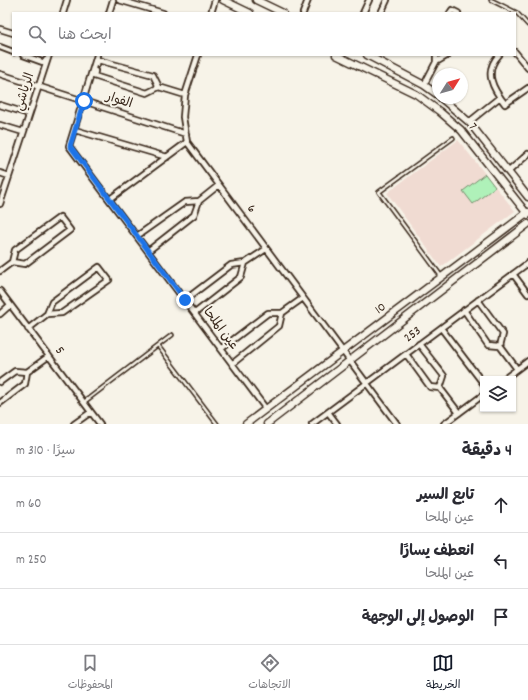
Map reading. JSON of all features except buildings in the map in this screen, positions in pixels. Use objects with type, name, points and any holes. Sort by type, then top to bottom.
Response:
[{"type":"street","points":[[60,0],[66,0],[62,12]]},
{"type":"street","points":[[111,12],[114,0]]},
{"type":"street","points":[[119,0],[160,12]]},
{"type":"street","points":[[211,12],[215,0]]},
{"type":"street","points":[[224,0],[248,12]]},
{"type":"street","points":[[256,0],[281,12]]},
{"type":"street","points":[[302,12],[308,0]]},
{"type":"street","points":[[363,12],[369,0]]},
{"type":"street","points":[[381,12],[387,0]]},
{"type":"street","points":[[0,29],[12,33]]},
{"type":"street","points":[[0,47],[12,52]]},
{"type":"street","points":[[516,53],[528,68]]},
{"type":"street","points":[[26,56],[45,62],[48,56]]},
{"type":"street","name":"الرياشي","points":[[0,204],[48,56]]},
{"type":"street","name":"عين الملحا","points":[[97,56],[70,146],[266,409]]},
{"type":"street","name":"6","points":[[198,56],[185,95],[183,117],[187,142],[397,424]]},
{"type":"street","name":"7","points":[[338,56],[416,94],[439,111],[461,130],[527,213]]},
{"type":"street","points":[[369,56],[432,91]]},
{"type":"street","points":[[424,85],[436,62],[436,56]]},
{"type":"street","points":[[436,62],[446,56]]},
{"type":"street","points":[[498,56],[490,73],[492,83],[505,104],[528,88]]},
{"type":"street","points":[[159,87],[153,75],[98,60],[94,76],[147,93],[159,87],[185,95]]},
{"type":"street","name":"الفوار","points":[[0,74],[186,134]]},
{"type":"street","points":[[469,122],[500,97]]},
{"type":"street","name":"7","points":[[448,104],[469,122],[528,197]]},
{"type":"street","points":[[0,105],[29,114],[23,132],[0,125]]},
{"type":"street","points":[[75,130],[167,157]]},
{"type":"street","points":[[110,199],[187,142]]},
{"type":"street","points":[[508,172],[528,154]]},
{"type":"street","points":[[0,173],[9,176]]},
{"type":"street","points":[[148,251],[194,215],[199,201],[219,185]]},
{"type":"street","points":[[138,236],[185,202],[199,201]]},
{"type":"street","name":"10","points":[[246,424],[527,213]]},
{"type":"street","points":[[0,271],[12,262],[14,250],[60,217],[70,230],[25,264],[12,262]]},
{"type":"street","name":"10","points":[[267,424],[350,362],[528,224]]},
{"type":"street","points":[[185,300],[232,265],[245,263],[266,249]]},
{"type":"street","points":[[195,313],[241,278],[245,263]]},
{"type":"street","name":"253","points":[[315,423],[366,383],[528,263]]},
{"type":"street","points":[[28,329],[47,314],[52,302],[99,267],[109,280],[62,313],[47,314]]},
{"type":"street","points":[[513,274],[528,294]]},
{"type":"street","name":"5","points":[[0,291],[100,424]]},
{"type":"street","points":[[221,349],[268,313],[282,313],[302,298]]},
{"type":"street","points":[[478,300],[503,334],[500,346]]},
{"type":"street","points":[[0,314],[10,305]]},
{"type":"street","points":[[464,310],[488,345],[500,346],[517,369]]},
{"type":"street","points":[[232,364],[279,326],[282,313]]},
{"type":"street","points":[[441,328],[480,379]]},
{"type":"street","points":[[419,344],[444,376],[440,388]]},
{"type":"street","points":[[406,354],[430,387],[440,388],[459,413]]},
{"type":"street","points":[[0,382],[15,371],[27,372],[49,356]]},
{"type":"street","points":[[508,376],[528,361]]},
{"type":"street","points":[[0,403],[25,384],[27,372]]},
{"type":"street","points":[[444,424],[480,397]]},
{"type":"street","points":[[74,424],[91,412]]},
{"type":"street","points":[[328,412],[337,424]]},
{"type":"lane","points":[[491,0],[515,12]]},
{"type":"lane","points":[[516,12],[528,25]]},
{"type":"lane","points":[[442,277],[379,192],[453,138]]},
{"type":"lane","points":[[83,402],[172,335]]},
{"type":"lane","points":[[158,346],[217,424]]},
{"type":"shaded area","points":[[458,140],[515,211],[441,267],[387,193]]},
{"type":"green space","points":[[485,174],[495,187],[473,204],[463,191]]},
{"type":"route","points":[[84,101],[70,146],[185,300]]}]
